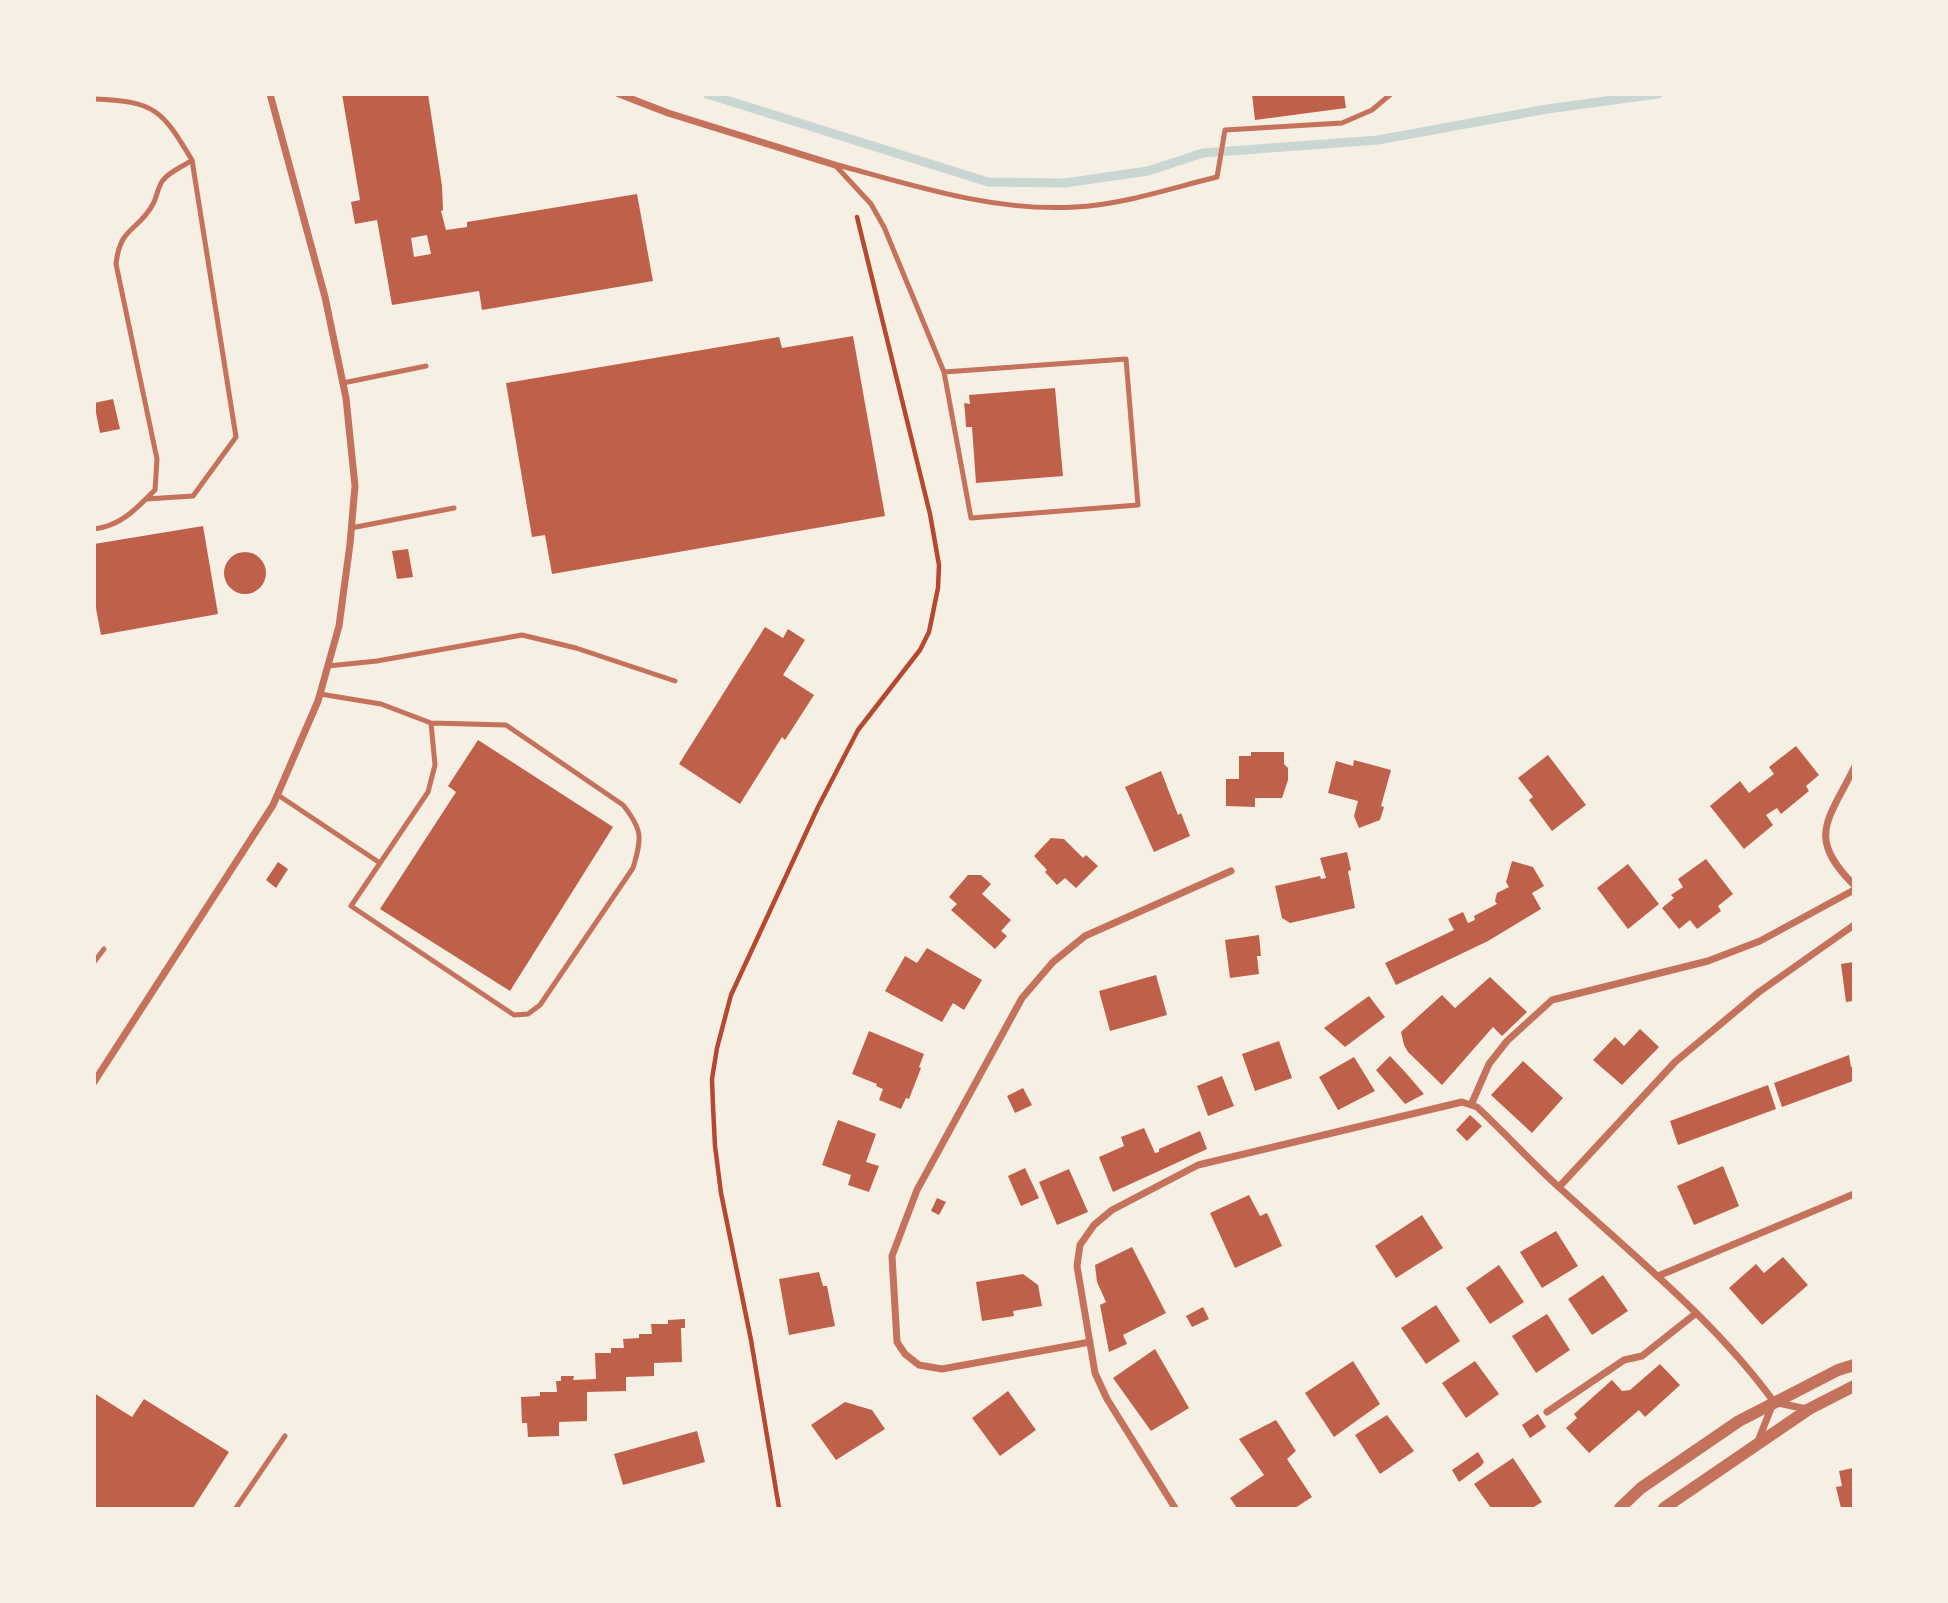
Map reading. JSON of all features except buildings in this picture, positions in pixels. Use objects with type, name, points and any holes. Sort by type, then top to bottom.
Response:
[{"type":"street","points":[[94,1082],[278,795],[298,753],[320,694],[339,626],[355,486],[343,383],[325,297],[270,94]]},
{"type":"street","points":[[619,94],[668,113],[835,165]]},
{"type":"street","points":[[1471,1105],[1495,1056],[1507,1041],[1552,1000],[1718,957],[1760,942],[1853,888],[1826,850],[1825,827],[1853,768]]},
{"type":"street","points":[[1090,1342],[942,1369],[919,1365],[905,1354],[897,1342],[892,1256],[923,1178],[1022,998],[1053,962],[1085,936],[1231,871]]},
{"type":"street","points":[[1559,1187],[1675,1062],[1759,992],[1853,925]]},
{"type":"street","points":[[1175,1508],[1107,1399],[1095,1373],[1077,1266],[1080,1245],[1094,1225],[1112,1210],[1198,1165],[1462,1102],[1477,1107],[1559,1187],[1658,1276],[1747,1365],[1774,1402],[1809,1409]]},
{"type":"street","points":[[1658,1276],[1853,1194]]},
{"type":"street","points":[[1547,1412],[1623,1360],[1642,1356],[1695,1314]]},
{"type":"street","points":[[1620,1508],[1641,1488],[1739,1421],[1838,1370],[1853,1366]]},
{"type":"street","points":[[1664,1508],[1809,1409],[1853,1386]]},
{"type":"street","points":[[1757,1445],[1774,1402]]},
{"type":"lane","points":[[835,165],[931,190],[1039,209],[1078,207],[1217,177],[1225,130],[1342,123],[1372,110],[1391,94]]},
{"type":"lane","points":[[94,99],[123,100],[151,108],[170,124],[192,160],[236,437],[193,496],[146,499]]},
{"type":"lane","points":[[94,530],[109,527],[125,518],[155,490],[157,459],[116,264],[118,246],[128,231],[154,204],[163,179],[192,160]]},
{"type":"lane","points":[[835,165],[871,204],[884,227],[944,372],[971,518],[1138,505],[1126,359],[944,372]]},
{"type":"lane","points":[[343,383],[426,366]]},
{"type":"lane","points":[[351,528],[454,508]]},
{"type":"lane","points":[[328,666],[377,661],[522,635],[576,648],[675,681]]},
{"type":"lane","points":[[320,694],[381,704],[431,723],[506,725],[623,805],[637,822],[640,844],[633,868],[540,1004],[527,1013],[514,1015],[351,906],[428,792],[435,765],[431,723]]},
{"type":"lane","points":[[278,795],[380,863]]},
{"type":"lane","points":[[94,962],[104,949]]},
{"type":"lane","points":[[236,1508],[285,1436]]},
{"type":"path","points":[[779,1508],[751,1340],[721,1193],[715,1146],[712,1079],[717,1048],[731,995],[818,807],[858,730],[920,650],[932,621],[938,588],[939,565],[930,514],[855,211]]},
{"type":"waterway","points":[[707,94],[988,182],[1065,183],[1148,171],[1203,153],[1378,140],[1547,109],[1658,94]]}]
